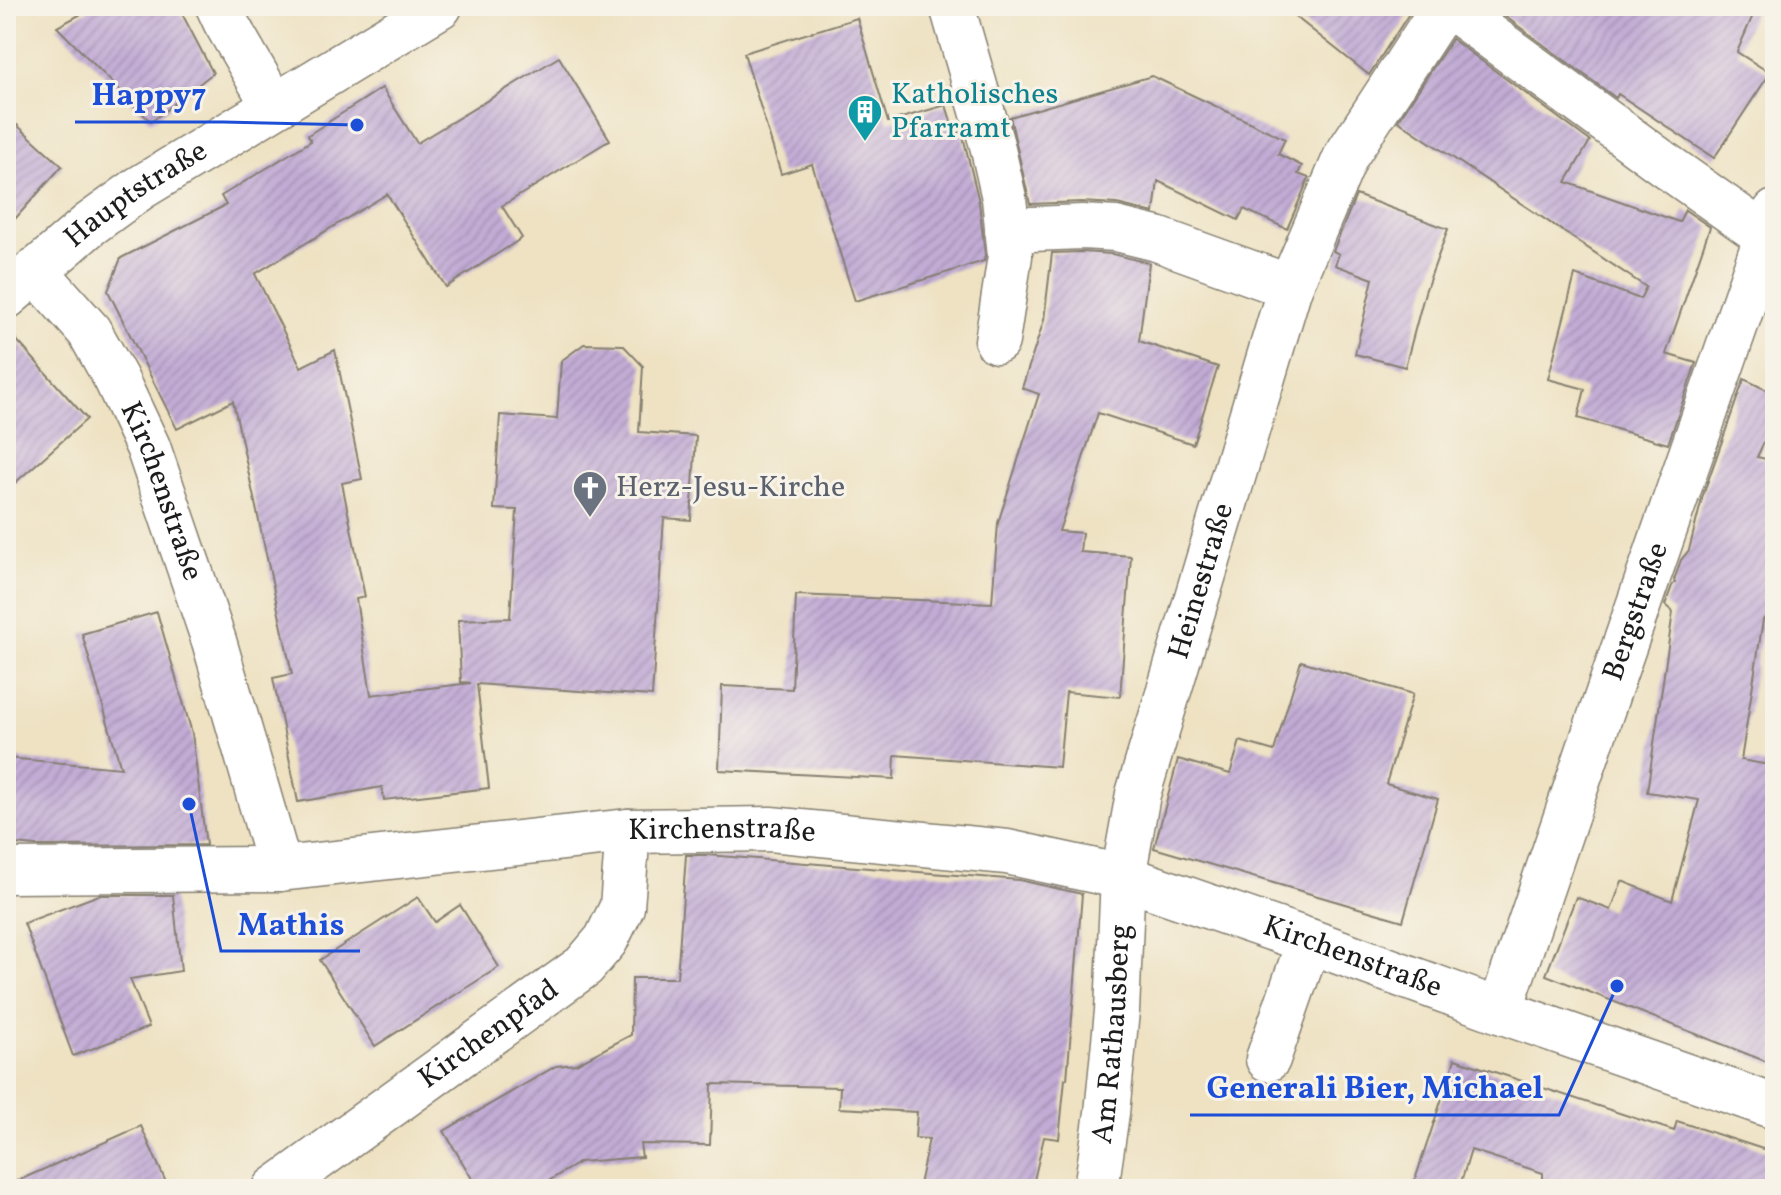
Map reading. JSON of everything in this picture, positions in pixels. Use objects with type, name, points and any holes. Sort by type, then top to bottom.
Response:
[{"type":"street","points":[[218,6],[274,106]]},
{"type":"street","name":"Hauptstraße","points":[[21,284],[89,225],[140,188],[440,6]]},
{"type":"street","points":[[952,6],[1004,198],[1010,256],[997,341]]},
{"type":"street","name":"Heinestraße","points":[[1123,877],[1138,794],[1290,287],[1346,156],[1446,6],[1651,154],[1772,229]]},
{"type":"street","points":[[1007,230],[1116,229],[1157,239],[1290,287]]},
{"type":"street","name":"Bergstraße","points":[[1500,1011],[1772,229]]},
{"type":"street","name":"Kirchenstraße","points":[[21,284],[89,331],[148,447],[214,641],[280,869],[628,831],[785,831],[1007,852],[1123,877],[1775,1107]]},
{"type":"street","name":"Kirchenpfad","points":[[275,1189],[584,966],[606,940],[622,907],[628,831]]},
{"type":"street","points":[[6,871],[280,869]]},
{"type":"street","name":"Am Rathausberg","points":[[1096,1189],[1117,1011],[1123,877]]},
{"type":"street","points":[[1268,1059],[1309,941]]},
{"type":"building","points":[[96,6],[178,6],[213,73],[151,122],[57,27]]},
{"type":"building","points":[[1282,6],[1414,6],[1369,75]]},
{"type":"building","points":[[1491,6],[1757,6],[1737,52],[1770,73],[1714,158],[1618,94],[1616,98]]},
{"type":"building","name":"Katholisches Pfarramt","points":[[857,18],[888,122],[946,105],[955,134],[962,132],[979,202],[985,255],[984,261],[855,301],[812,164],[781,174],[744,53]]},
{"type":"building","points":[[1452,39],[1590,141],[1566,182],[1679,222],[1685,210],[1710,227],[1666,354],[1696,363],[1668,444],[1578,418],[1585,389],[1548,379],[1575,275],[1640,299],[1646,287],[1398,121]]},
{"type":"building","points":[[559,57],[610,140],[502,206],[522,238],[446,287],[387,194],[255,274],[301,367],[335,350],[362,479],[342,483],[365,597],[356,599],[371,695],[471,683],[461,682],[458,620],[510,618],[517,510],[494,509],[500,415],[557,419],[561,361],[584,344],[623,345],[643,366],[639,432],[696,436],[691,520],[664,518],[652,696],[477,684],[489,788],[384,800],[382,787],[298,802],[273,678],[292,674],[233,401],[177,429],[108,291],[121,258],[226,205],[221,196],[311,141],[308,135],[382,88],[417,143]]},
{"type":"building","points":[[1152,76],[1285,139],[1278,154],[1302,166],[1298,174],[1309,178],[1287,229],[1244,209],[1238,220],[1158,181],[1154,213],[1117,204],[1030,204],[1010,117]]},
{"type":"building","points":[[6,115],[62,166],[6,229]]},
{"type":"building","points":[[1356,195],[1448,229],[1425,292],[1405,367],[1355,354],[1373,279],[1335,265],[1339,254],[1333,251]]},
{"type":"building","points":[[1052,253],[1112,254],[1149,263],[1139,341],[1218,367],[1193,444],[1098,413],[1059,531],[1082,533],[1080,552],[1131,556],[1120,697],[1066,692],[1059,767],[895,755],[894,779],[719,770],[722,686],[792,689],[796,595],[992,603],[998,523],[1039,394],[1022,388],[1044,320]]},
{"type":"building","points":[[6,328],[87,419],[6,491]]},
{"type":"building","points":[[1744,379],[1775,394],[1775,418],[1757,457],[1775,461],[1775,606],[1763,620],[1741,760],[1775,766],[1775,1065],[1546,975],[1576,897],[1611,910],[1622,881],[1672,901],[1699,800],[1647,792],[1673,612],[1665,605],[1681,560],[1689,550],[1703,495]]},
{"type":"building","points":[[157,612],[192,733],[206,845],[36,846],[6,843],[6,758],[121,768],[82,634]]},
{"type":"building","points":[[1301,661],[1413,694],[1386,784],[1438,799],[1403,921],[1154,848],[1178,759],[1230,774],[1240,741],[1274,751]]},
{"type":"building","points":[[686,855],[1019,880],[1082,894],[1059,1139],[1044,1137],[1032,1189],[918,1189],[929,1139],[915,1138],[917,1112],[839,1108],[840,1087],[712,1084],[710,1145],[640,1144],[642,1157],[580,1162],[535,1189],[478,1189],[444,1131],[556,1066],[576,1064],[631,1035],[632,978],[677,978]]},
{"type":"building","points":[[99,895],[173,895],[181,971],[130,979],[149,1027],[73,1056],[24,923]]},
{"type":"building","points":[[418,897],[435,922],[460,905],[499,967],[375,1046],[320,960]]},
{"type":"building","points":[[1455,1059],[1674,1131],[1677,1121],[1775,1153],[1775,1189],[1543,1189],[1543,1173],[1471,1150],[1459,1189],[1412,1189]]},
{"type":"building","points":[[141,1126],[169,1189],[6,1189],[6,1186]]},
{"type":"place","name":"Happy7","points":[[357,125]]},
{"type":"place","name":"Katholisches Pfarramt","points":[[865,143]]},
{"type":"place","name":"Herz-Jesu-Kirche","points":[[590,519]]},
{"type":"place","name":"Mathis","points":[[189,804]]},
{"type":"place","name":"Generali Bier, Michael","points":[[1617,986]]}]
